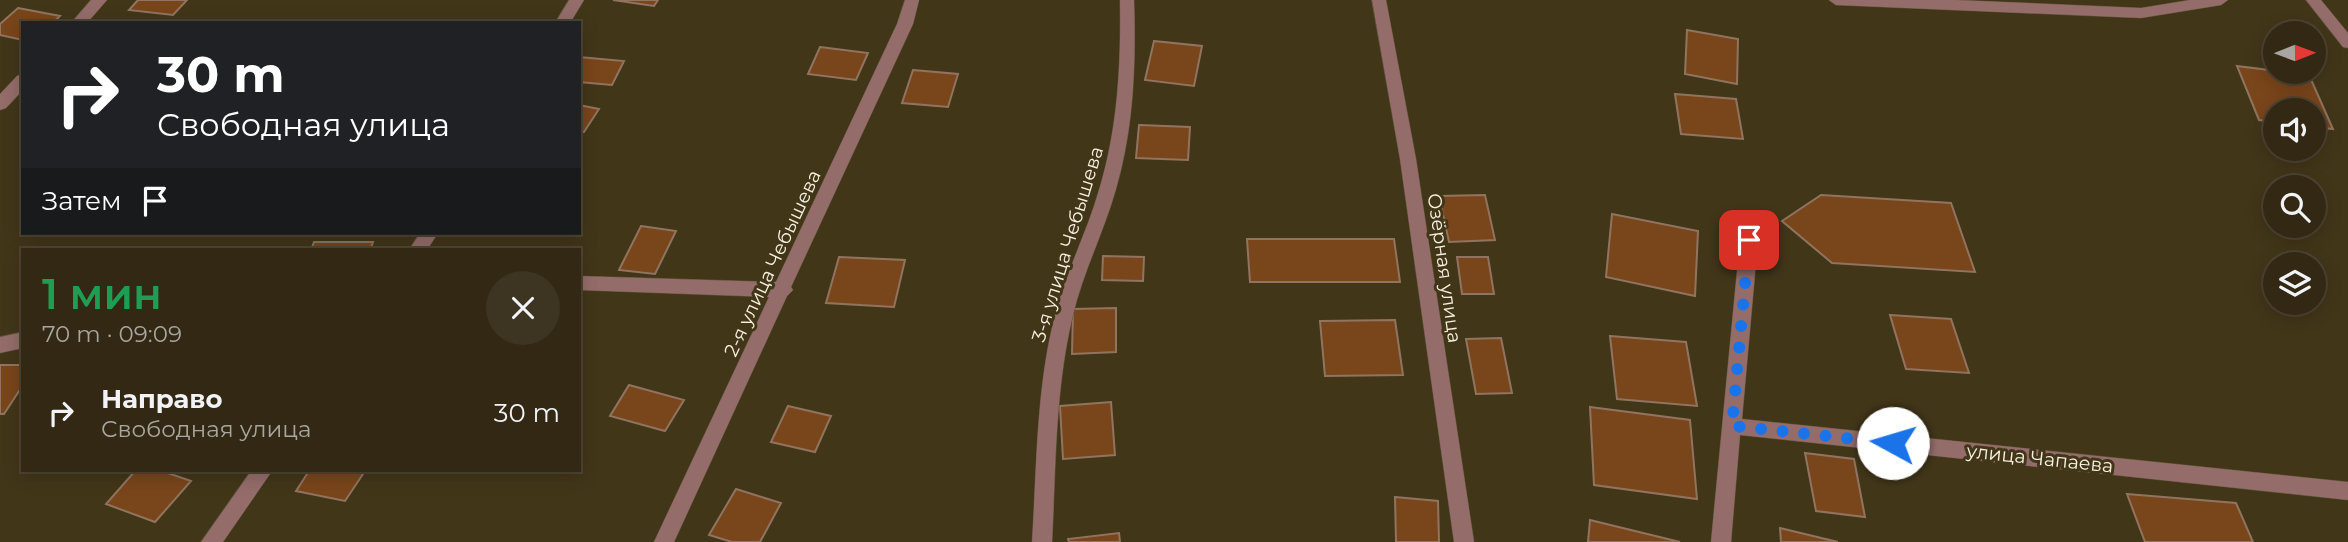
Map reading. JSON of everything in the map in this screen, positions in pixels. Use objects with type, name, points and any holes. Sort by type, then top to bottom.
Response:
[{"type":"street","points":[[80,21],[100,0]]},
{"type":"street","points":[[563,21],[576,0]]},
{"type":"street","name":"2-я улица Чебышева","points":[[664,542],[905,24],[912,0]]},
{"type":"street","name":"3-я улица Чебышева","points":[[1042,542],[1053,367],[1065,313],[1112,176],[1122,134],[1128,55],[1127,0]]},
{"type":"street","name":"Озёрная улица","points":[[1379,0],[1408,159],[1464,542]]},
{"type":"street","points":[[1836,0],[2141,13],[2221,0]]},
{"type":"street","points":[[1977,0],[1993,7]]},
{"type":"street","points":[[2313,0],[2348,43]]},
{"type":"street","points":[[0,104],[21,82]]},
{"type":"street","points":[[1721,542],[1749,240]]},
{"type":"street","points":[[581,283],[783,290]]},
{"type":"street","points":[[0,345],[21,340]]},
{"type":"street","name":"улица Чапаева","points":[[1732,426],[2348,491]]},
{"type":"street","points":[[211,542],[261,472]]},
{"type":"building","points":[[138,0],[187,0],[173,15],[129,10]]},
{"type":"building","points":[[613,0],[658,0],[654,6]]},
{"type":"building","points":[[18,8],[60,16],[55,21],[21,21],[21,40],[0,35],[0,24]]},
{"type":"building","points":[[1687,30],[1738,39],[1737,84],[1685,74]]},
{"type":"building","points":[[1154,41],[1202,46],[1194,86],[1145,80]]},
{"type":"building","points":[[820,47],[868,53],[856,80],[808,74]]},
{"type":"building","points":[[581,57],[624,61],[612,85],[581,82]]},
{"type":"building","points":[[2237,66],[2263,69],[2263,84],[2313,84],[2319,98],[2263,98],[2263,120],[2259,120]]},
{"type":"building","points":[[913,70],[958,74],[948,107],[902,103]]},
{"type":"building","points":[[1675,94],[1736,99],[1743,139],[1681,134]]},
{"type":"building","points":[[581,105],[599,109],[584,132],[581,132]]},
{"type":"building","points":[[2326,113],[2333,129],[2326,128]]},
{"type":"building","points":[[1139,125],[1190,127],[1188,160],[1136,158]]},
{"type":"building","points":[[1485,195],[1495,240],[1449,242],[1439,196]]},
{"type":"building","points":[[1821,195],[1951,203],[1975,272],[1832,263],[1782,221]]},
{"type":"building","points":[[1612,214],[1698,231],[1695,296],[1606,277]]},
{"type":"building","points":[[641,226],[676,231],[655,274],[619,270]]},
{"type":"building","points":[[1247,239],[1394,239],[1400,282],[1250,282]]},
{"type":"building","points":[[314,242],[373,242],[371,248],[312,248]]},
{"type":"building","points":[[1103,256],[1144,257],[1143,281],[1102,280]]},
{"type":"building","points":[[839,257],[905,260],[894,307],[826,303]]},
{"type":"building","points":[[1457,257],[1488,257],[1494,294],[1462,294]]},
{"type":"building","points":[[1116,308],[1116,352],[1072,354],[1073,309]]},
{"type":"building","points":[[1890,315],[1951,319],[1969,373],[1906,369]]},
{"type":"building","points":[[1395,320],[1403,375],[1325,376],[1320,321]]},
{"type":"building","points":[[1610,336],[1686,342],[1697,406],[1617,399]]},
{"type":"building","points":[[1501,338],[1512,393],[1476,394],[1466,339]]},
{"type":"building","points":[[0,365],[21,365],[21,388],[4,414],[0,414]]},
{"type":"building","points":[[629,385],[684,400],[665,431],[610,416]]},
{"type":"building","points":[[1111,402],[1115,455],[1063,459],[1060,406]]},
{"type":"building","points":[[788,406],[831,416],[815,452],[771,442]]},
{"type":"building","points":[[1590,407],[1690,420],[1697,499],[1594,485]]},
{"type":"building","points":[[1805,453],[1854,459],[1865,517],[1816,511]]},
{"type":"building","points":[[134,472],[165,472],[191,481],[155,522],[106,504]]},
{"type":"building","points":[[308,472],[364,472],[345,501],[296,491]]},
{"type":"building","points":[[736,489],[781,503],[760,542],[732,542],[709,535]]},
{"type":"building","points":[[2127,494],[2236,503],[2253,542],[2145,542]]},
{"type":"building","points":[[1395,497],[1438,501],[1439,542],[1396,542]]},
{"type":"building","points":[[1590,520],[1680,542],[1588,542]]},
{"type":"building","points":[[1780,528],[1838,542],[1781,542]]},
{"type":"building","points":[[1119,533],[1120,542],[1069,542],[1068,539]]},
{"type":"route","points":[[1749,240],[1732,426],[1893,443]]}]
